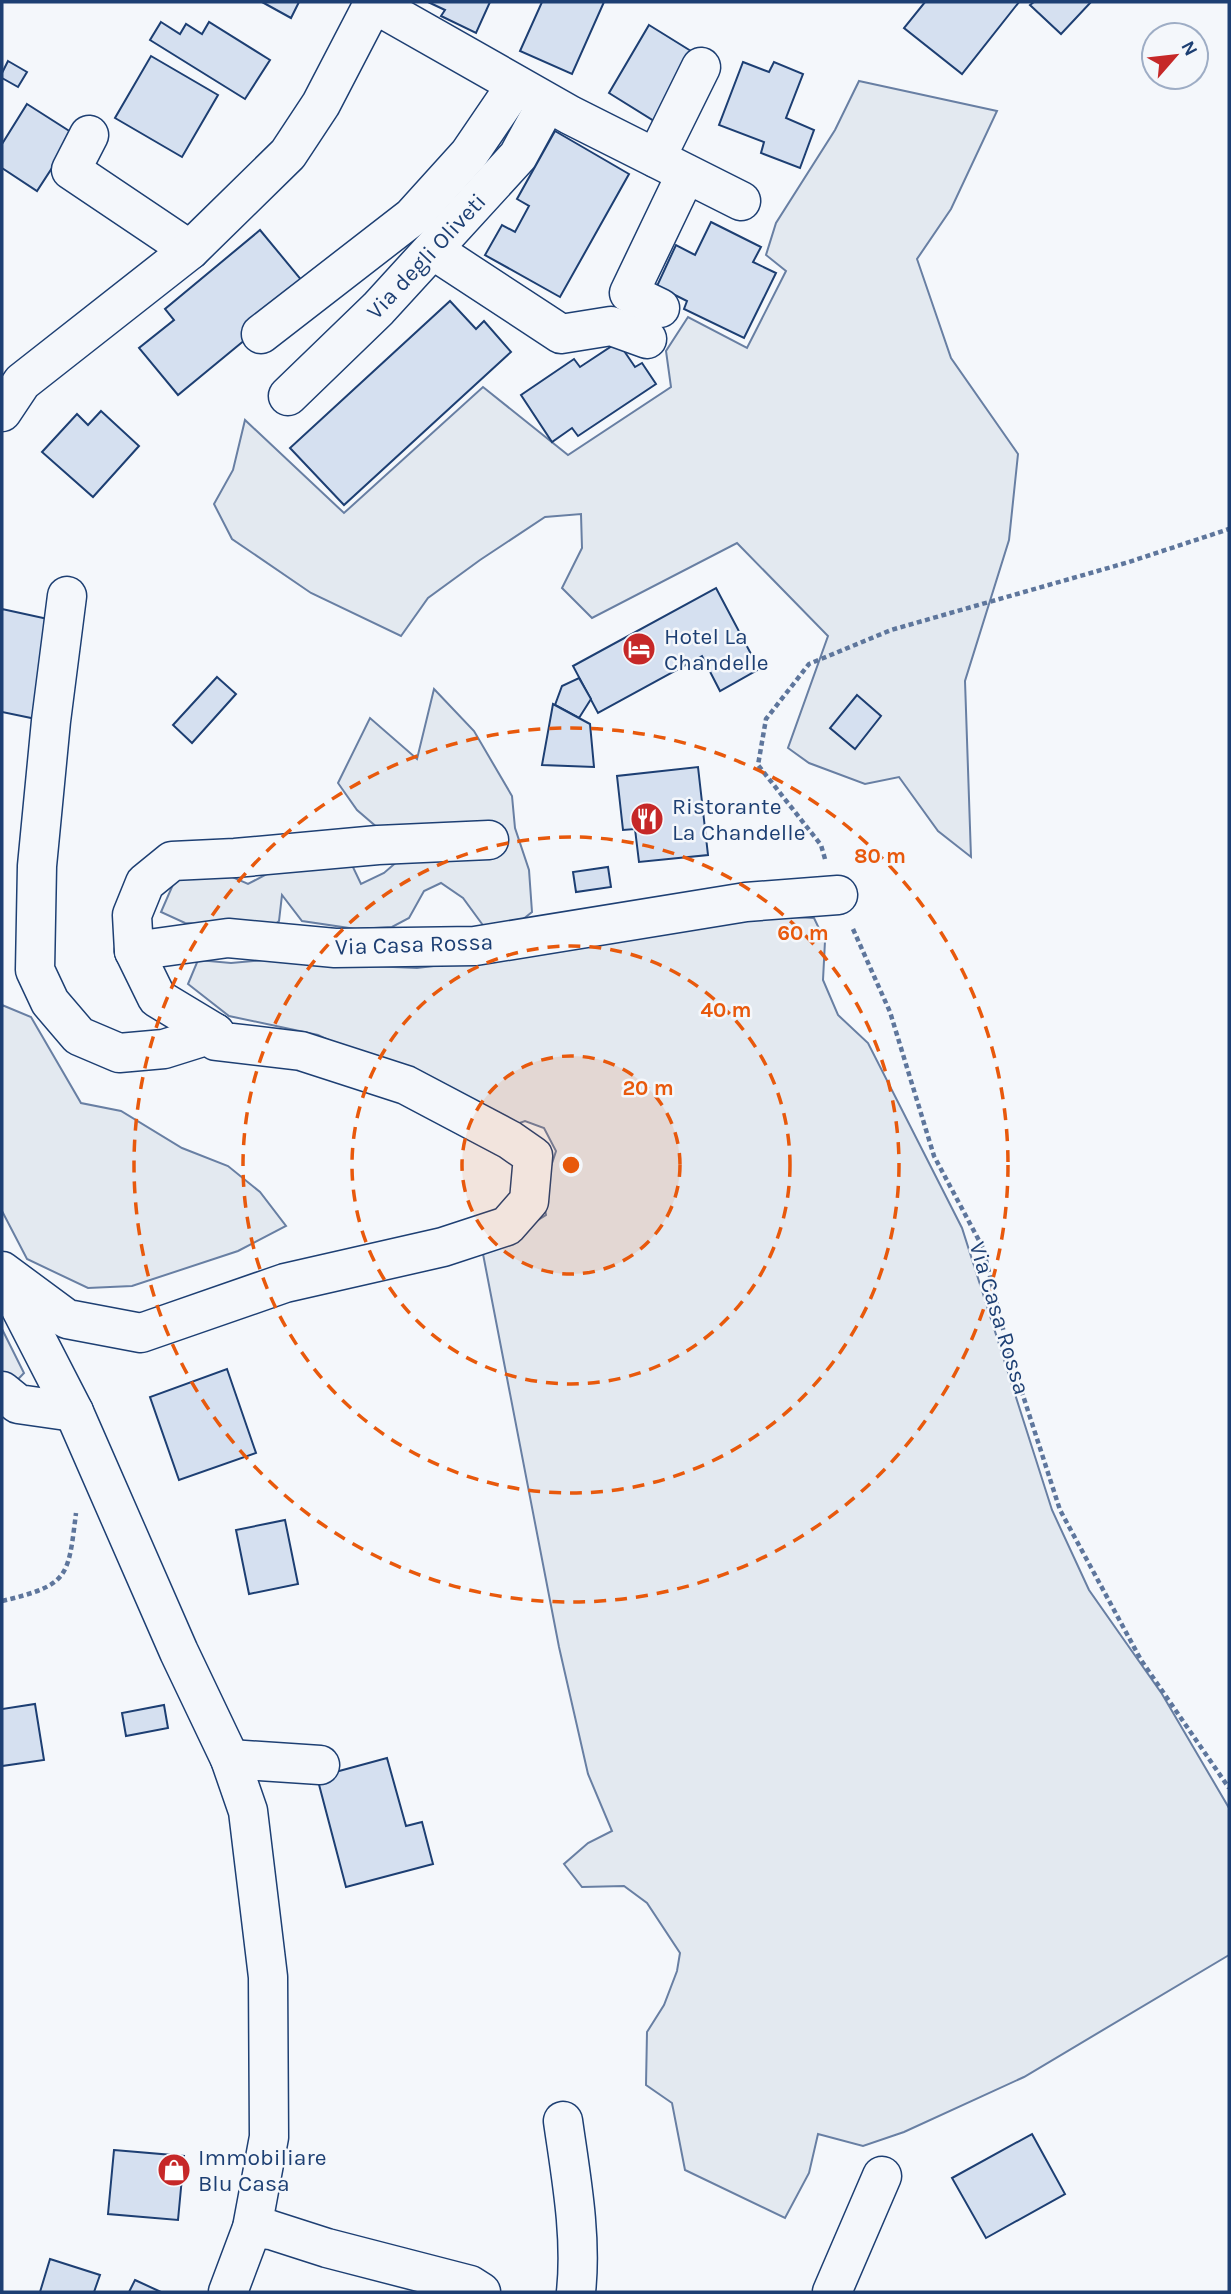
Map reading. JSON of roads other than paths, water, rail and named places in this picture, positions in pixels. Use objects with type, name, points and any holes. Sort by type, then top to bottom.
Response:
[{"type":"street","points":[[9,392],[190,250],[288,154],[321,104],[373,2],[532,94],[741,201]]},
{"type":"street","points":[[433,250],[561,334],[653,323],[629,293],[701,67]]},
{"type":"street","points":[[261,334],[412,217],[469,154],[532,94]]},
{"type":"street","name":"Via degli Oliveti","points":[[288,396],[378,309],[518,156],[532,94]]},
{"type":"street","points":[[89,135],[71,170],[190,250]]},
{"type":"street","points":[[67,596],[37,866],[35,970],[50,1002],[79,1036],[118,1053],[164,1049],[215,1033]]},
{"type":"street","points":[[215,1033],[157,998],[134,951],[132,915],[145,883],[172,861],[378,845],[489,840]]},
{"type":"street","name":"Via Casa Rossa","points":[[134,951],[229,938],[335,948],[475,946],[746,902],[838,895]]},
{"type":"street","points":[[2,1272],[67,1319],[141,1333],[285,1283],[443,1247],[507,1226],[529,1201],[533,1156],[510,1140],[406,1084],[301,1051],[216,1041],[215,1033]]},
{"type":"street","points":[[2,1272],[74,1412],[179,1653],[230,1759],[248,1811],[268,1977],[268,2137],[252,2228],[228,2292]]},
{"type":"street","points":[[2,1391],[18,1404],[74,1412]]},
{"type":"street","points":[[230,1759],[320,1765]]},
{"type":"street","points":[[563,2121],[574,2198],[578,2276],[576,2292]]},
{"type":"street","points":[[832,2292],[882,2176]]},
{"type":"street","points":[[252,2228],[271,2230],[327,2248],[470,2285],[481,2292]]},
{"type":"place","name":"Hotel La Chandelle","points":[[639,649]]},
{"type":"place","name":"Ristorante La Chandelle","points":[[647,819]]},
{"type":"place","name":"Immobiliare Blu Casa","points":[[174,2170]]}]
